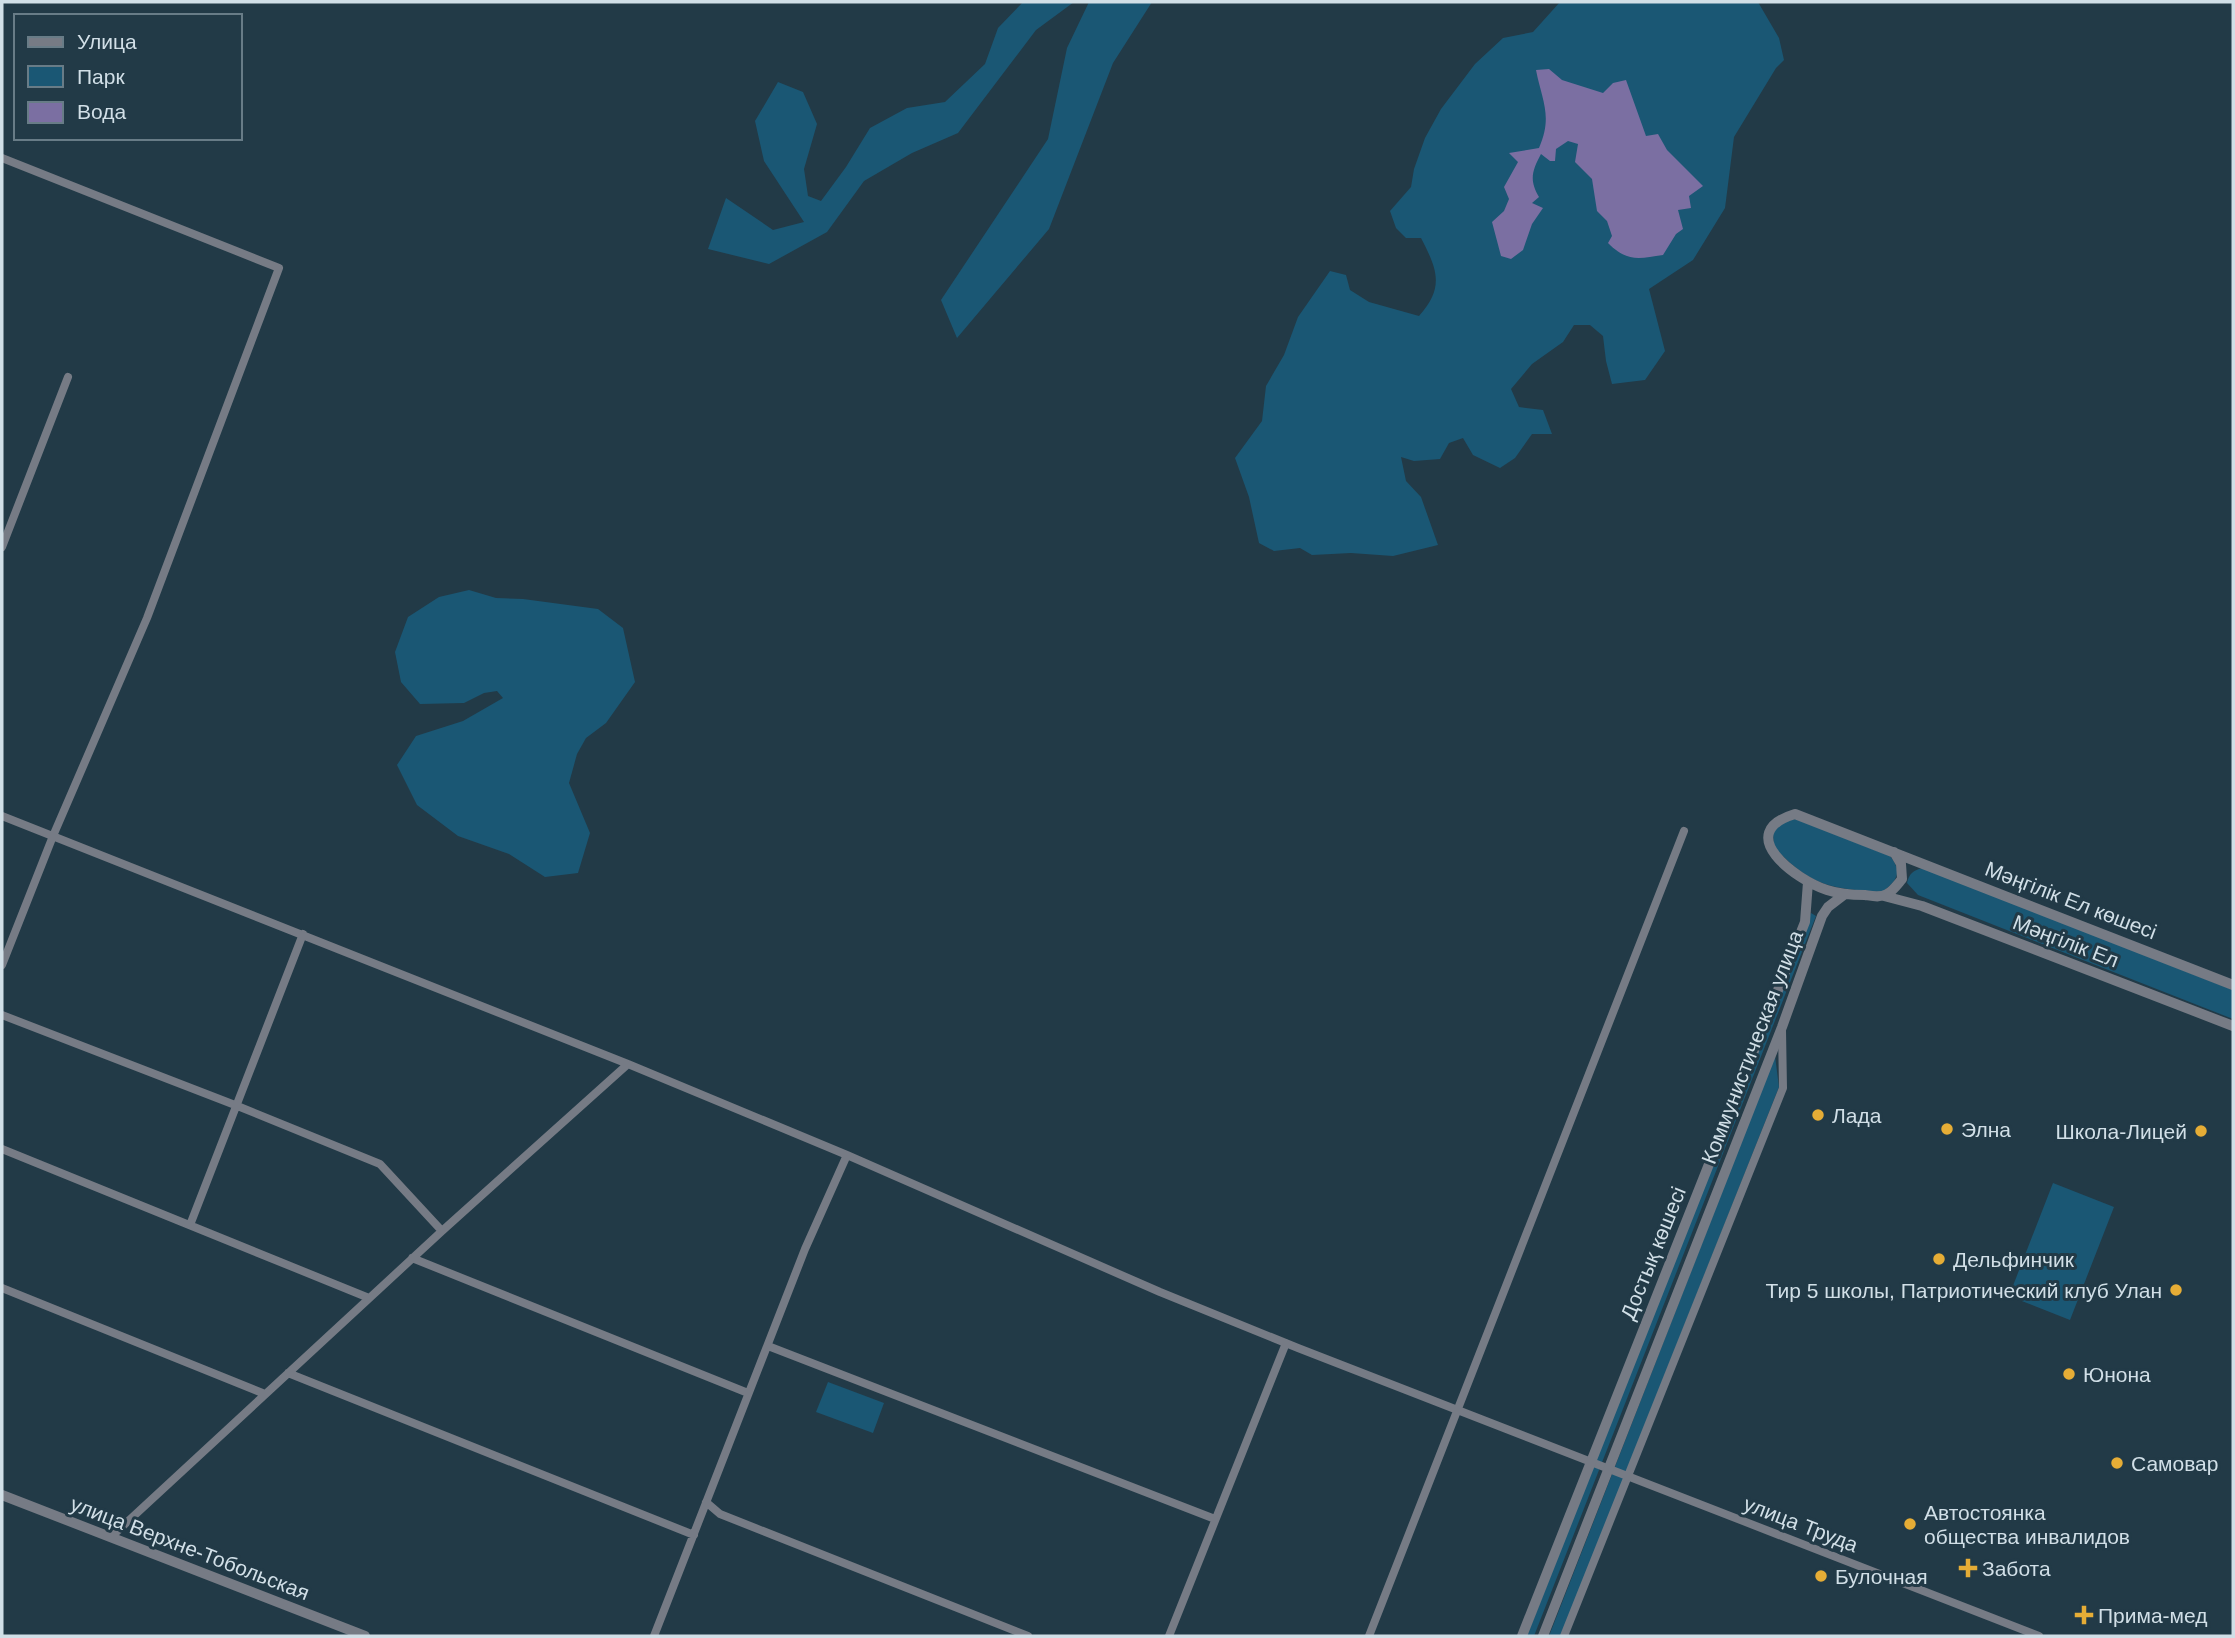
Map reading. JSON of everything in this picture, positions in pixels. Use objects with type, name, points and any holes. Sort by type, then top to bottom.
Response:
[{"type":"street","points":[[2,158],[279,268],[147,618],[53,836],[2,965]]},
{"type":"street","points":[[2,547],[68,376]]},
{"type":"street","name":"Мәңгілік Ел көшесі","points":[[1884,896],[1845,894],[1808,882],[1779,862],[1772,853],[1769,835],[1775,824],[1795,814],[2233,985]]},
{"type":"street","name":"улица Труда","points":[[2,816],[628,1063],[1160,1292],[1286,1343],[2039,1636]]},
{"type":"street","points":[[1369,1636],[1684,831]]},
{"type":"street","points":[[1884,896],[1893,891],[1902,879],[1901,864],[1894,852]]},
{"type":"street","name":"Достық көшесі","points":[[1522,1636],[1805,922],[1808,911],[1808,882]]},
{"type":"street","name":"Коммунистическая улица","points":[[1609,1468],[1782,1027],[1822,916],[1828,906],[1845,894]]},
{"type":"street","name":"Мәңгілік Ел","points":[[1884,896],[1922,906],[2233,1026]]},
{"type":"street","points":[[190,1225],[303,934]]},
{"type":"street","points":[[2,1015],[380,1164],[442,1231]]},
{"type":"street","points":[[1564,1636],[1783,1088],[1782,1027]]},
{"type":"street","points":[[111,1537],[412,1258],[628,1063]]},
{"type":"street","points":[[2,1149],[369,1298]]},
{"type":"street","points":[[654,1636],[805,1249],[847,1156]]},
{"type":"street","points":[[412,1258],[748,1393]]},
{"type":"street","points":[[2,1289],[265,1394]]},
{"type":"street","points":[[1168,1636],[1286,1343]]},
{"type":"street","points":[[768,1346],[1215,1519]]},
{"type":"street","points":[[288,1373],[694,1535]]},
{"type":"street","points":[[1543,1636],[1609,1468]]},
{"type":"street","name":"улица Верхне-Тобольская","points":[[2,1495],[365,1636]]},
{"type":"street","points":[[706,1502],[720,1514],[1028,1636]]},
{"type":"green space","points":[[1023,2],[1074,2],[1036,30],[958,133],[912,153],[864,181],[827,232],[769,264],[708,249],[726,198],[773,230],[804,222],[764,161],[755,121],[778,82],[803,92],[817,124],[804,169],[808,196],[821,201],[870,128],[907,108],[945,102],[985,64],[998,28]]},
{"type":"green space","points":[[1089,2],[1152,2],[1113,63],[1049,229],[957,338],[941,300],[1048,139],[1067,48]]},
{"type":"green space","points":[[1560,2],[1758,2],[1779,38],[1784,60],[1776,68],[1734,137],[1725,208],[1693,260],[1649,289],[1665,351],[1645,380],[1612,384],[1603,336],[1590,325],[1574,325],[1563,342],[1532,364],[1511,389],[1519,407],[1543,410],[1552,434],[1532,434],[1515,458],[1500,468],[1473,455],[1463,438],[1449,443],[1440,459],[1414,461],[1401,457],[1406,481],[1421,497],[1438,545],[1393,556],[1351,553],[1312,555],[1300,548],[1274,551],[1259,543],[1249,497],[1235,458],[1262,421],[1266,386],[1284,355],[1298,317],[1330,271],[1346,275],[1350,290],[1369,302],[1419,316],[1433,296],[1436,278],[1434,269],[1421,238],[1406,238],[1396,228],[1390,211],[1411,187],[1425,138],[1441,109],[1475,64],[1503,38],[1533,32]]},
{"type":"green space","points":[[469,590],[496,598],[598,609],[623,628],[635,682],[606,723],[586,738],[577,754],[569,783],[590,833],[578,873],[545,877],[509,854],[458,836],[417,805],[397,765],[416,736],[463,721],[503,698],[497,691],[484,693],[464,703],[420,704],[401,682],[395,652],[408,617],[439,597]]},
{"type":"green space","points":[[1796,819],[1890,856],[1896,867],[1895,880],[1882,892],[1835,887],[1811,878],[1774,847],[1773,833],[1782,822]]},
{"type":"green space","points":[[1923,868],[2233,990],[2233,1019],[1918,895],[1907,883],[1912,873]]},
{"type":"green space","points":[[1811,913],[1816,916],[1534,1636],[1527,1636]]},
{"type":"green space","points":[[1775,1056],[1779,1087],[1561,1636],[1549,1636]]},
{"type":"green space","points":[[2053,1183],[2114,1207],[2070,1320],[2009,1296]]},
{"type":"green space","points":[[828,1382],[884,1403],[873,1433],[816,1412]]},
{"type":"water","points":[[1549,69],[1562,80],[1603,93],[1613,83],[1626,80],[1646,136],[1658,134],[1667,150],[1703,186],[1689,196],[1691,208],[1678,210],[1683,229],[1676,234],[1663,255],[1633,258],[1608,243],[1612,236],[1607,221],[1597,211],[1592,179],[1575,162],[1578,144],[1568,141],[1556,149],[1555,161],[1550,161],[1541,154],[1533,176],[1539,197],[1532,203],[1543,208],[1532,224],[1523,250],[1511,259],[1501,256],[1492,222],[1504,211],[1509,199],[1504,187],[1518,162],[1509,153],[1539,148],[1546,117],[1536,70]]},
{"type":"place","name":"Лада","points":[[1818,1115]]},
{"type":"place","name":"Элна","points":[[1947,1129]]},
{"type":"place","name":"Школа-Лицей","points":[[2201,1131]]},
{"type":"place","name":"Дельфинчик","points":[[1939,1259]]},
{"type":"place","name":"Тир 5 школы, Патриотический клуб Улан","points":[[2176,1290]]},
{"type":"place","name":"Юнона","points":[[2069,1374]]},
{"type":"place","name":"Самовар","points":[[2117,1463]]},
{"type":"place","name":"Автостоянка общества инвалидов","points":[[1910,1524]]},
{"type":"place","name":"Забота","points":[[1968,1568]]},
{"type":"place","name":"Булочная","points":[[1821,1576]]},
{"type":"place","name":"Прима-мед","points":[[2084,1615]]}]
